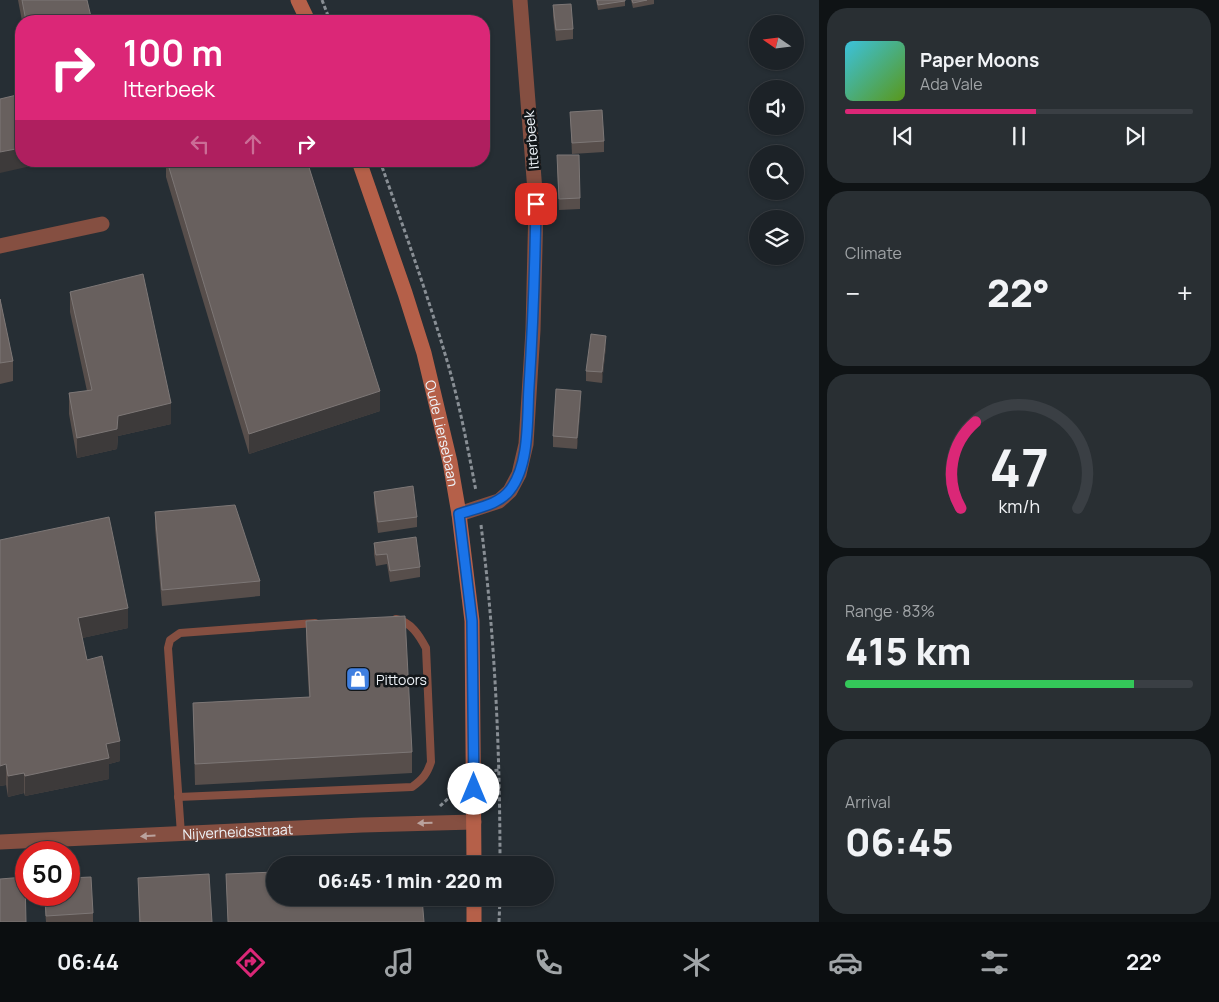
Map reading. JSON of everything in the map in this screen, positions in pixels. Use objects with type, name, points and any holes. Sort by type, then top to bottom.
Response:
[{"type":"main road","points":[[298,0],[306,15]]},
{"type":"main road","points":[[304,0],[308,15]]},
{"type":"main road","name":"Oude Liersebaan","points":[[361,167],[424,353],[444,435],[459,514],[472,621],[474,856]]},
{"type":"main road","points":[[474,906],[474,922]]},
{"type":"street","name":"Itterbeek","points":[[459,514],[499,501],[510,491],[519,474],[526,444],[533,330],[536,204],[520,0]]},
{"type":"street","points":[[0,246],[102,224]]},
{"type":"street","name":"Nijverheidsstraat","points":[[0,842],[474,822]]},
{"type":"lane","points":[[178,797],[412,787],[422,780],[427,774],[431,762],[426,648],[418,634],[404,621],[390,618]]},
{"type":"lane","points":[[180,834],[168,648],[170,640],[180,633],[324,623]]},
{"type":"path","points":[[322,0],[328,15]]},
{"type":"path","points":[[478,508],[490,594],[500,770],[500,856]]},
{"type":"path","points":[[433,809],[439,807],[454,793],[457,771],[500,770]]},
{"type":"path","points":[[500,906],[500,922]]},
{"type":"building","points":[[22,0],[87,0],[91,15],[25,15]]},
{"type":"building","points":[[597,0],[625,0],[625,1],[598,5]]},
{"type":"building","points":[[632,0],[647,0],[633,3]]},
{"type":"building","points":[[571,4],[573,29],[556,30],[553,5]]},
{"type":"building","points":[[15,95],[15,149],[0,152],[0,99]]},
{"type":"building","points":[[602,110],[604,141],[572,143],[570,112]]},
{"type":"building","points":[[557,155],[579,155],[580,198],[559,199]]},
{"type":"building","points":[[169,167],[309,167],[380,391],[249,434]]},
{"type":"building","points":[[143,274],[171,403],[118,416],[117,429],[77,438],[69,393],[92,390],[70,292]]},
{"type":"building","points":[[0,299],[13,361],[0,363]]},
{"type":"building","points":[[591,334],[606,336],[602,372],[586,371]]},
{"type":"building","points":[[556,389],[581,391],[577,438],[553,436]]},
{"type":"building","points":[[413,486],[417,517],[378,522],[374,492]]},
{"type":"building","points":[[235,505],[260,581],[162,590],[155,512]]},
{"type":"building","points":[[109,517],[128,608],[78,618],[87,660],[102,656],[120,741],[106,744],[109,758],[25,776],[24,773],[8,776],[6,764],[0,766],[0,540]]},
{"type":"building","points":[[416,537],[420,567],[390,571],[387,554],[376,555],[374,543]]},
{"type":"building","points":[[405,616],[412,752],[195,764],[193,703],[310,697],[306,621]]},
{"type":"building","points":[[266,872],[266,906],[423,906],[424,922],[228,922],[226,874]]},
{"type":"building","points":[[209,874],[212,922],[140,922],[138,878]]},
{"type":"building","points":[[91,877],[93,913],[46,916],[46,906],[80,906],[80,878]]},
{"type":"building","points":[[15,878],[15,906],[26,906],[26,922],[0,922],[0,879]]},
{"type":"place","name":"Pittoors","points":[[358,679]]},
{"type":"route","points":[[474,789],[472,621],[459,514],[499,501],[510,491],[519,474],[526,444],[533,330],[536,204]]}]
